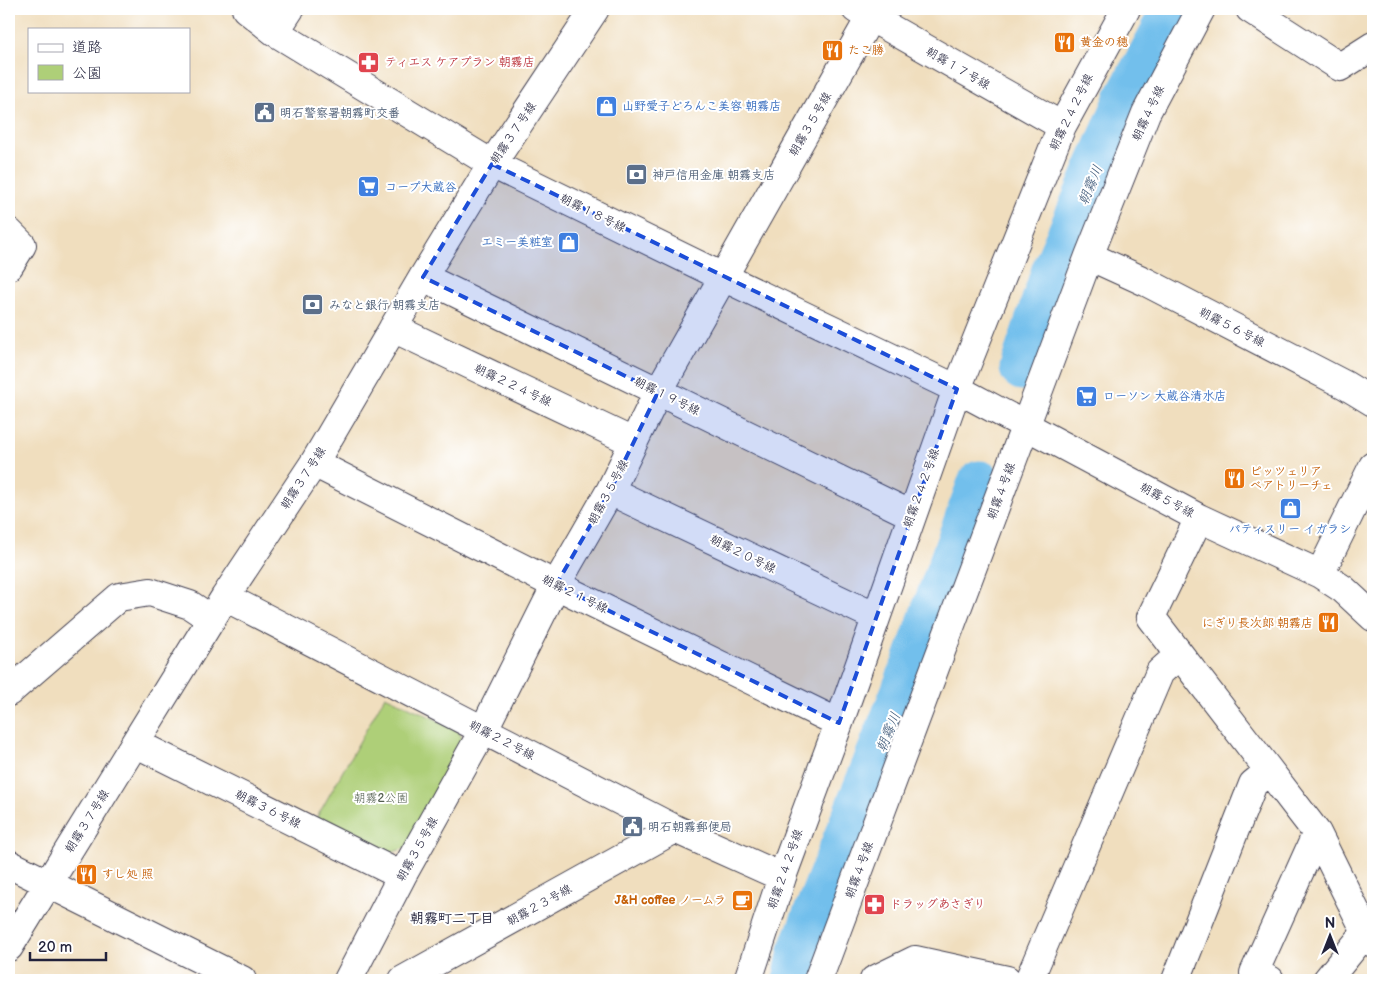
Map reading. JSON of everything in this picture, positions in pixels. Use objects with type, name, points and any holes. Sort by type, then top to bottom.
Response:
[{"type":"street","name":"朝霧１８号線","points":[[246,9],[275,32],[492,164],[957,389]]},
{"type":"street","points":[[275,32],[290,9]]},
{"type":"street","name":"朝霧２４２号線","points":[[748,980],[782,877],[957,389],[1062,126],[1126,9]]},
{"type":"street","name":"朝霧４号線","points":[[818,980],[1089,256],[1146,113],[1201,9]]},
{"type":"street","points":[[1250,9],[1340,67],[1373,46]]},
{"type":"street","name":"朝霧３７号線","points":[[9,947],[218,608],[314,463],[423,277],[588,11]]},
{"type":"street","name":"朝霧１７号線","points":[[867,12],[1062,126]]},
{"type":"street","name":"朝霧３５号線","points":[[348,980],[402,876],[483,731],[556,585],[610,491],[658,392],[723,277],[867,12]]},
{"type":"street","points":[[9,232],[22,245],[9,266]]},
{"type":"street","name":"朝霧５６号線","points":[[1089,256],[1146,282],[1311,367],[1373,402]]},
{"type":"street","name":"朝霧１９号線","points":[[423,277],[912,515]]},
{"type":"street","name":"朝霧２２４号線","points":[[393,328],[633,442]]},
{"type":"street","name":"朝霧５号線","points":[[957,389],[1026,424],[1199,518],[1320,574],[1343,589],[1373,617]]},
{"type":"street","name":"朝霧２１号線","points":[[314,463],[556,585],[838,722]]},
{"type":"street","points":[[1320,574],[1373,466]]},
{"type":"street","name":"朝霧２０号線","points":[[610,491],[876,617]]},
{"type":"street","points":[[1199,518],[1151,617],[1317,833],[1369,938],[1327,980]]},
{"type":"street","name":"朝霧２２号線","points":[[9,692],[119,597],[150,592],[190,605],[218,608],[483,731],[675,830],[782,877]]},
{"type":"street","points":[[1029,980],[1160,672],[1179,655]]},
{"type":"street","name":"朝霧３６号線","points":[[135,743],[402,876]]},
{"type":"street","points":[[1176,980],[1253,784],[1269,771]]},
{"type":"street","name":"朝霧２３号線","points":[[403,980],[675,830]]},
{"type":"street","points":[[1270,980],[1254,973],[1317,833]]},
{"type":"street","points":[[9,864],[242,980]]},
{"type":"street","points":[[874,980],[916,970],[1007,980]]},
{"type":"highlighted area","points":[[492,164],[957,389],[839,723],[556,585],[610,491],[658,392],[423,277]]},
{"type":"green space","name":"朝霧2公園","points":[[385,696],[459,730],[462,740],[406,848],[390,853],[316,819]]},
{"type":"waterway","name":"朝霧川","points":[[1022,368],[1054,270],[1129,95],[1175,9]]},
{"type":"waterway","name":"朝霧川","points":[[795,980],[801,951],[915,662],[980,483]]},
{"type":"place","name":"黄金の穂","points":[[1064,42]]},
{"type":"place","name":"たこ勝","points":[[832,50]]},
{"type":"place","name":"ティエス ケアプラン 朝霧店","points":[[369,62]]},
{"type":"place","name":"山野愛子どろんこ美容 朝霧店","points":[[606,106]]},
{"type":"place","name":"明石警察署朝霧町交番","points":[[264,113]]},
{"type":"place","name":"神戸信用金庫 朝霧支店","points":[[636,175]]},
{"type":"place","name":"コープ大蔵谷","points":[[369,187]]},
{"type":"place","name":"エミー美粧室","points":[[569,242]]},
{"type":"place","name":"みなと銀行 朝霧支店","points":[[313,305]]},
{"type":"place","name":"ローソン 大蔵谷清水店","points":[[1087,396]]},
{"type":"place","name":"ピッツェリア ベアトリーチェ","points":[[1234,478]]},
{"type":"place","name":"パティスリー イガラシ","points":[[1290,508]]},
{"type":"place","name":"にぎり長次郎 朝霧店","points":[[1329,623]]},
{"type":"place","name":"明石朝霧郵便局","points":[[632,827]]},
{"type":"place","name":"すし処 照","points":[[86,874]]},
{"type":"place","name":"J&H coffee ノームラ","points":[[742,900]]},
{"type":"place","name":"ドラッグあさぎり","points":[[874,904]]},
{"type":"district","name":"朝霧町二丁目","points":[[452,918]]}]
